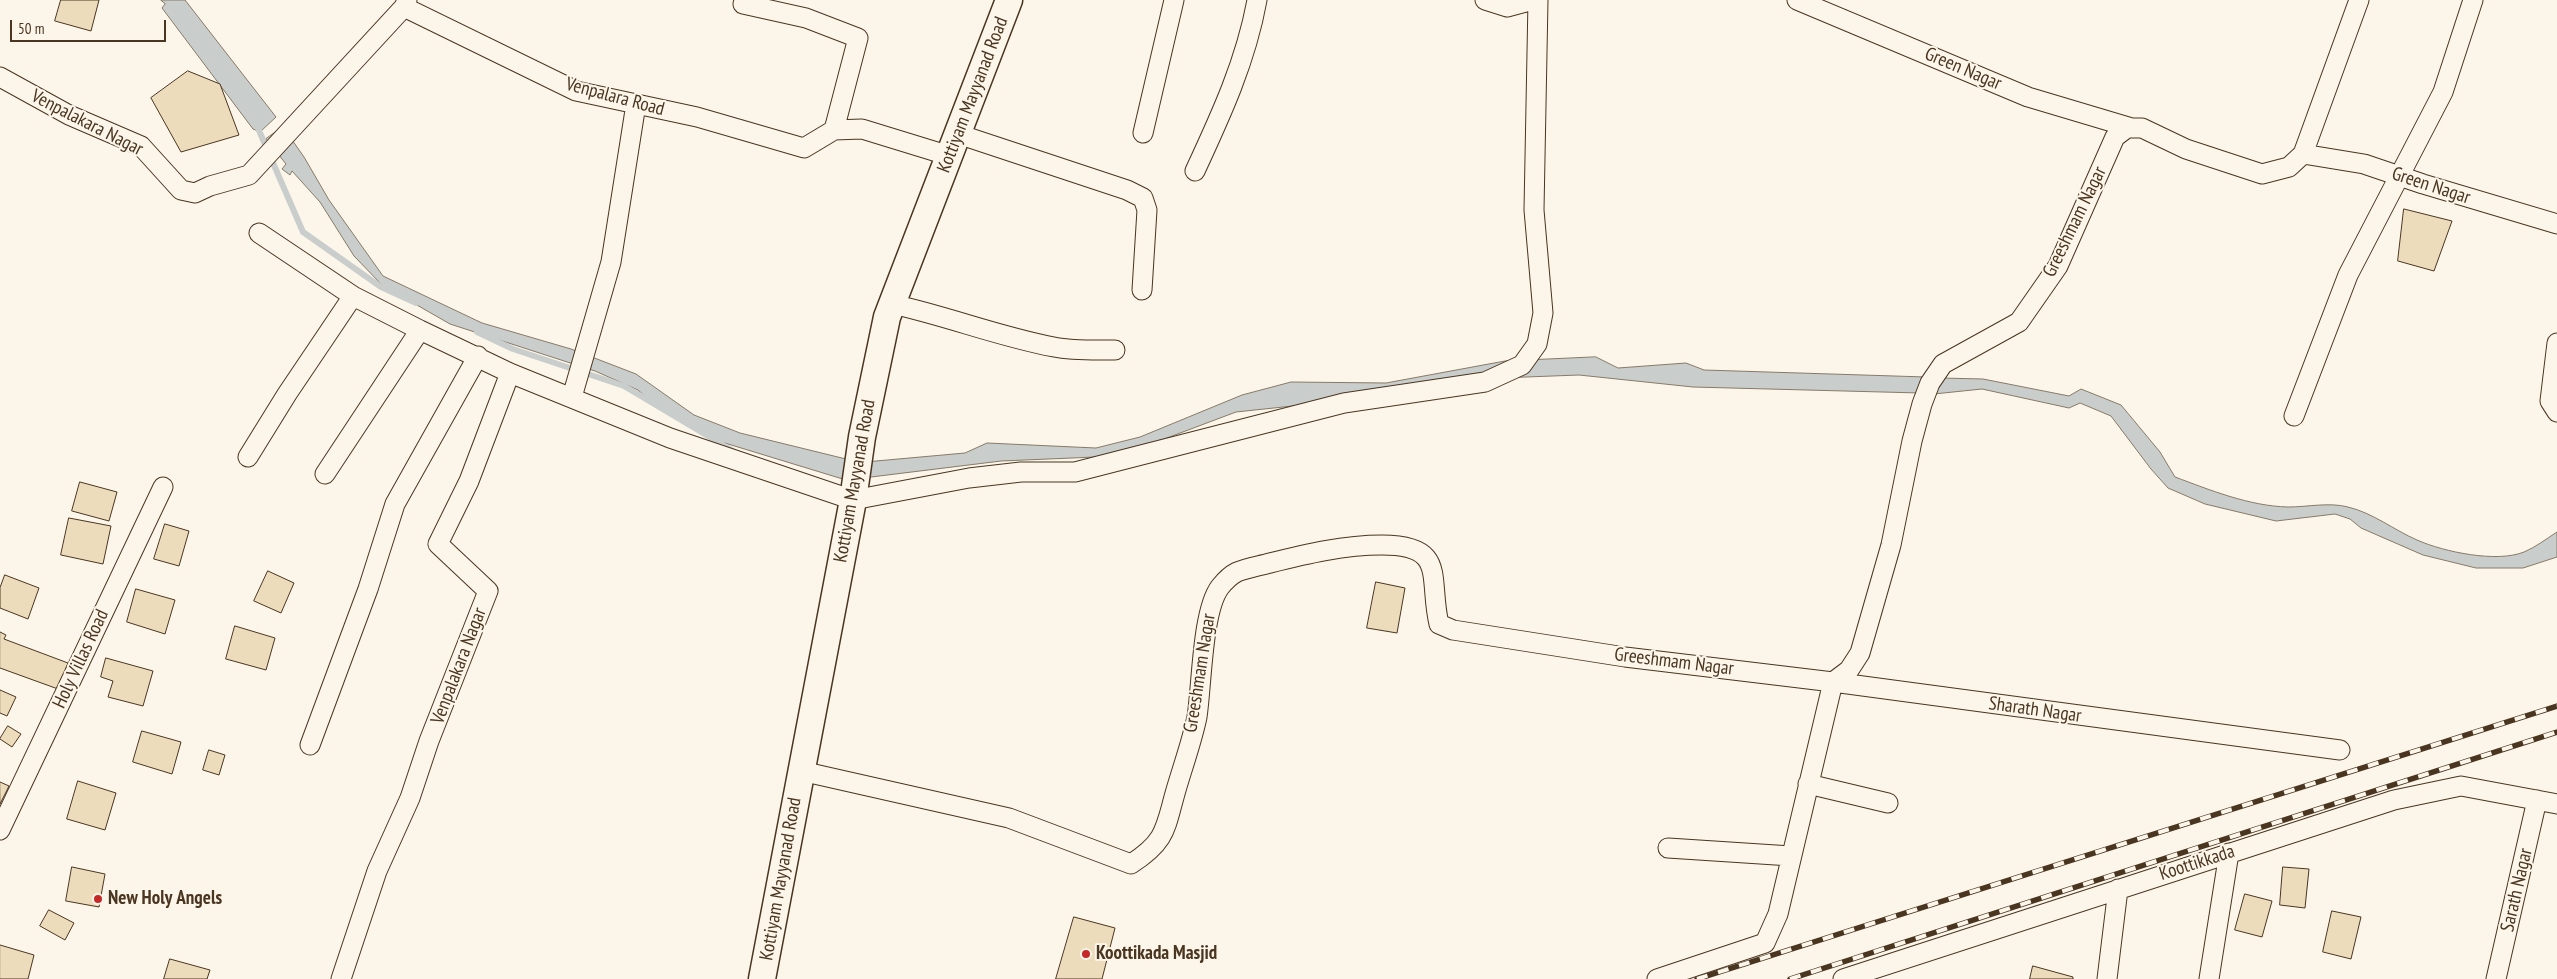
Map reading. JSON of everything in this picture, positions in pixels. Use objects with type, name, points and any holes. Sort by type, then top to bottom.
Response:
[{"type":"main road","name":"Kottiyam Mayyanad Road","points":[[762,979],[853,500],[862,437],[887,317],[1009,0]]},
{"type":"street","points":[[1143,132],[1174,0]]},
{"type":"street","points":[[1195,171],[1231,93],[1253,22],[1257,0]]},
{"type":"street","points":[[1485,0],[1507,7],[1533,0]]},
{"type":"street","points":[[259,233],[353,296],[510,372],[574,392],[670,438],[853,500],[978,477],[1021,472],[1075,472],[1344,403],[1486,382],[1522,365],[1537,344],[1543,313],[1534,210],[1538,0]]},
{"type":"street","name":"Green Nagar","points":[[1797,0],[2028,97],[2132,128]]},
{"type":"street","points":[[2132,128],[2142,128],[2186,149],[2262,174],[2289,167],[2303,154],[2359,0]]},
{"type":"street","points":[[2294,416],[2348,275],[2401,177],[2443,92],[2473,0]]},
{"type":"street","name":"Venpalara Road","points":[[405,3],[576,91],[697,116],[804,148],[834,130],[862,129],[954,145],[1127,190],[1143,198],[1147,210],[1142,290]]},
{"type":"street","name":"Venpalakara Nagar","points":[[0,76],[69,115],[141,146],[182,190],[195,193],[210,186],[249,176],[405,3]]},
{"type":"street","points":[[743,4],[806,18],[858,38],[834,130]]},
{"type":"street","points":[[574,392],[611,262],[636,104]]},
{"type":"street","name":"Greeshmam Nagar","points":[[801,771],[1009,818],[1131,864],[1150,852],[1163,835],[1196,718],[1209,606],[1220,587],[1235,573],[1304,554],[1373,545],[1398,545],[1422,552],[1428,558],[1433,571],[1439,624],[1453,630],[1625,657],[1833,682],[1849,670],[1860,653],[1891,545],[1912,442],[1922,404],[1930,383],[1943,364],[2019,322],[2058,266],[2115,137],[2127,128],[2132,128]]},
{"type":"street","name":"Green Nagar","points":[[2303,154],[2364,164],[2557,224]]},
{"type":"street","points":[[248,457],[286,394],[353,296]]},
{"type":"street","points":[[892,304],[939,314],[1054,347],[1077,350],[1115,350]]},
{"type":"street","points":[[326,474],[420,330]]},
{"type":"street","points":[[2557,343],[2550,401],[2557,412]]},
{"type":"street","points":[[310,745],[368,589],[395,504],[478,356]]},
{"type":"street","name":"Venpalakara Nagar","points":[[341,979],[376,871],[410,798],[488,591],[438,544],[469,481],[510,372]]},
{"type":"street","name":"Holy Villas Road","points":[[0,830],[163,487]]},
{"type":"street","points":[[1657,979],[1764,943],[1778,914],[1833,682]]},
{"type":"street","name":"Sharath Nagar","points":[[1833,682],[2340,750]]},
{"type":"street","points":[[1808,784],[1888,803]]},
{"type":"street","name":"Koottikkada","points":[[1842,979],[2394,800],[2461,786],[2557,804]]},
{"type":"street","name":"Sarath Nagar","points":[[2496,979],[2537,800]]},
{"type":"street","points":[[1668,848],[1791,856]]},
{"type":"street","points":[[2209,979],[2229,853]]},
{"type":"street","points":[[2107,979],[2118,889]]},
{"type":"shaded area","points":[[161,0],[185,0],[276,117],[260,132],[253,129],[162,8],[165,4]]},
{"type":"shaded area","points":[[283,127],[304,157],[329,200],[383,276],[482,323],[571,349],[636,374],[694,415],[740,433],[846,459],[846,480],[715,440],[656,406],[638,390],[595,371],[450,324],[382,285],[354,256],[320,202],[292,171],[290,175],[282,169],[286,164],[266,139]]},
{"type":"shaded area","points":[[1596,357],[1618,368],[1686,363],[1704,370],[1926,377],[1920,393],[1693,387],[1579,375],[1473,379],[1302,405],[1236,412],[1119,456],[1001,461],[863,478],[865,462],[965,453],[987,443],[1096,448],[1140,437],[1242,395],[1291,382],[1386,383],[1505,361]]},
{"type":"shaded area","points":[[1940,378],[1983,379],[2069,396],[2081,389],[2121,405],[2160,452],[2175,477],[2230,496],[2273,506],[2333,505],[2348,507],[2375,517],[2408,536],[2428,544],[2470,555],[2513,555],[2528,550],[2557,532],[2557,557],[2523,568],[2476,568],[2423,555],[2361,528],[2350,519],[2335,514],[2276,521],[2205,504],[2168,488],[2151,469],[2111,416],[2080,403],[2069,408],[1982,389],[1934,394]]},
{"type":"building","points":[[61,0],[99,0],[91,31],[55,21]]},
{"type":"building","points":[[188,71],[220,84],[239,135],[181,152],[151,98]]},
{"type":"building","points":[[2404,209],[2452,221],[2434,271],[2398,261]]},
{"type":"building","points":[[80,482],[117,492],[109,521],[72,511]]},
{"type":"building","points":[[69,518],[111,526],[103,564],[61,555]]},
{"type":"building","points":[[165,524],[189,531],[179,566],[154,559]]},
{"type":"building","points":[[268,571],[294,583],[281,613],[254,601]]},
{"type":"building","points":[[5,575],[39,588],[28,619],[0,608],[0,588]]},
{"type":"building","points":[[1376,582],[1405,588],[1397,633],[1367,628]]},
{"type":"building","points":[[136,589],[175,600],[165,634],[127,622]]},
{"type":"building","points":[[235,626],[275,638],[266,670],[226,659]]},
{"type":"building","points":[[0,632],[6,635],[4,639],[68,663],[58,689],[0,668]]},
{"type":"building","points":[[106,658],[153,671],[143,706],[108,697],[113,681],[101,677]]},
{"type":"building","points":[[0,690],[16,697],[7,716],[0,713]]},
{"type":"building","points":[[8,726],[21,734],[12,747],[0,739]]},
{"type":"building","points":[[142,731],[181,742],[172,774],[133,762]]},
{"type":"building","points":[[209,750],[225,755],[219,775],[203,770]]},
{"type":"building","points":[[78,781],[116,793],[105,830],[67,819]]},
{"type":"building","points":[[0,782],[9,786],[0,804]]},
{"type":"building","points":[[72,867],[105,874],[99,907],[66,901]]},
{"type":"building","points":[[2283,867],[2309,869],[2305,908],[2280,905]]},
{"type":"building","points":[[2245,894],[2272,901],[2262,937],[2235,930]]},
{"type":"building","points":[[49,910],[74,923],[65,940],[40,926]]},
{"type":"building","points":[[2332,911],[2361,917],[2351,959],[2323,952]]},
{"type":"building","name":"Koottikada Masjid","points":[[1074,917],[1115,928],[1102,979],[1056,979]]},
{"type":"building","points":[[0,945],[34,955],[28,979],[0,979]]},
{"type":"building","points":[[170,959],[210,970],[207,979],[164,979]]},
{"type":"building","points":[[2033,966],[2073,977],[2073,979],[2030,979]]},
{"type":"waterway","points":[[257,126],[303,232],[381,287],[416,303]]},
{"type":"waterway","points":[[477,332],[513,349],[624,386],[733,451]]},
{"type":"railway","points":[[1697,979],[2557,706]]},
{"type":"railway","points":[[1790,979],[2557,732]]},
{"type":"place","name":"New Holy Angels","points":[[98,899]]},
{"type":"place","name":"Koottikada Masjid","points":[[1086,954]]}]
